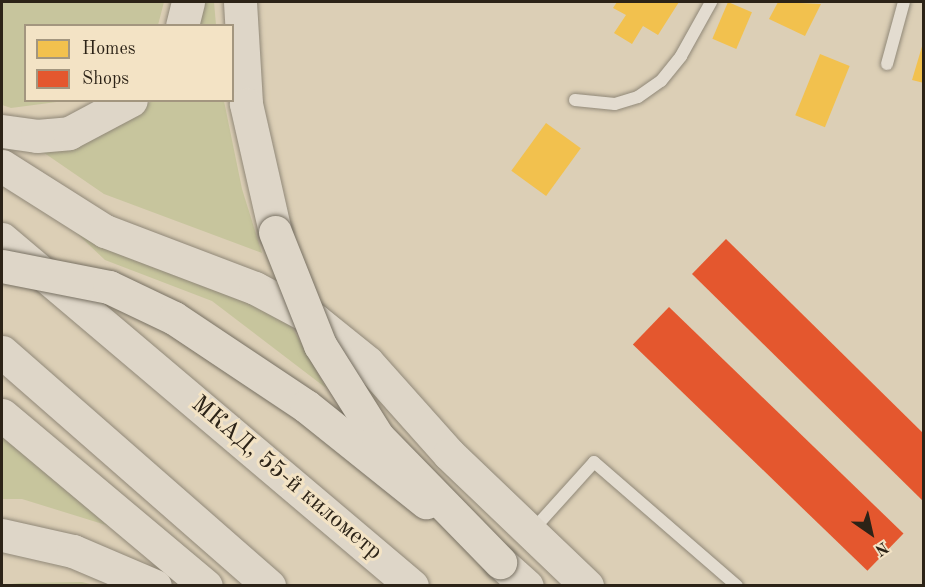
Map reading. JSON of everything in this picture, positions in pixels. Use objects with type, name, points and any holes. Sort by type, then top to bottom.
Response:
[{"type":"main road","points":[[182,24],[188,2]]},
{"type":"main road","points":[[240,2],[246,104],[275,232],[320,345],[378,437],[500,561]]},
{"type":"main road","points":[[2,131],[37,136],[69,133],[126,102]]},
{"type":"main road","points":[[2,166],[105,231],[255,288],[315,320],[367,362],[449,454],[587,585]]},
{"type":"main road","name":"МКАД, 55-й километр","points":[[2,239],[412,585]]},
{"type":"main road","points":[[2,266],[109,287],[183,324],[306,406],[527,585]]},
{"type":"main road","points":[[2,352],[269,585]]},
{"type":"main road","points":[[2,415],[206,585]]},
{"type":"main road","points":[[2,535],[73,551],[155,585]]},
{"type":"lane","points":[[575,100],[615,104],[638,97],[661,81],[711,2]]},
{"type":"lane","points":[[887,64],[904,2]]},
{"type":"lane","points":[[531,533],[594,462],[737,585]]},
{"type":"shaded area","points":[[2,2],[164,2],[158,24],[24,24],[24,102],[56,102],[11,108],[2,105]]},
{"type":"shaded area","points":[[203,2],[214,2],[216,24],[196,24]]},
{"type":"shaded area","points":[[150,102],[224,102],[242,189],[262,253],[104,194],[37,148],[115,125]]},
{"type":"shaded area","points":[[47,205],[289,322],[326,388],[212,301],[105,260]]},
{"type":"shaded area","points":[[2,424],[135,534],[22,499],[2,499]]},
{"type":"shaded area","points":[[82,582],[94,585],[2,585],[20,583]]},
{"type":"building: Homes","points":[[617,2],[679,2],[658,35],[643,26],[632,44],[614,33],[626,15],[613,8]]},
{"type":"building: Homes","points":[[728,2],[752,12],[736,49],[712,39]]},
{"type":"building: Homes","points":[[778,2],[821,4],[805,36],[769,19]]},
{"type":"building: Homes","points":[[924,43],[924,83],[912,80]]},
{"type":"building: Homes","points":[[820,54],[850,66],[825,127],[795,115]]},
{"type":"building: Homes","points":[[546,123],[581,148],[546,196],[511,171]]},
{"type":"building: Shops","points":[[726,239],[924,434],[924,502],[692,274]]},
{"type":"building: Shops","points":[[669,307],[904,533],[867,571],[633,344]]}]
